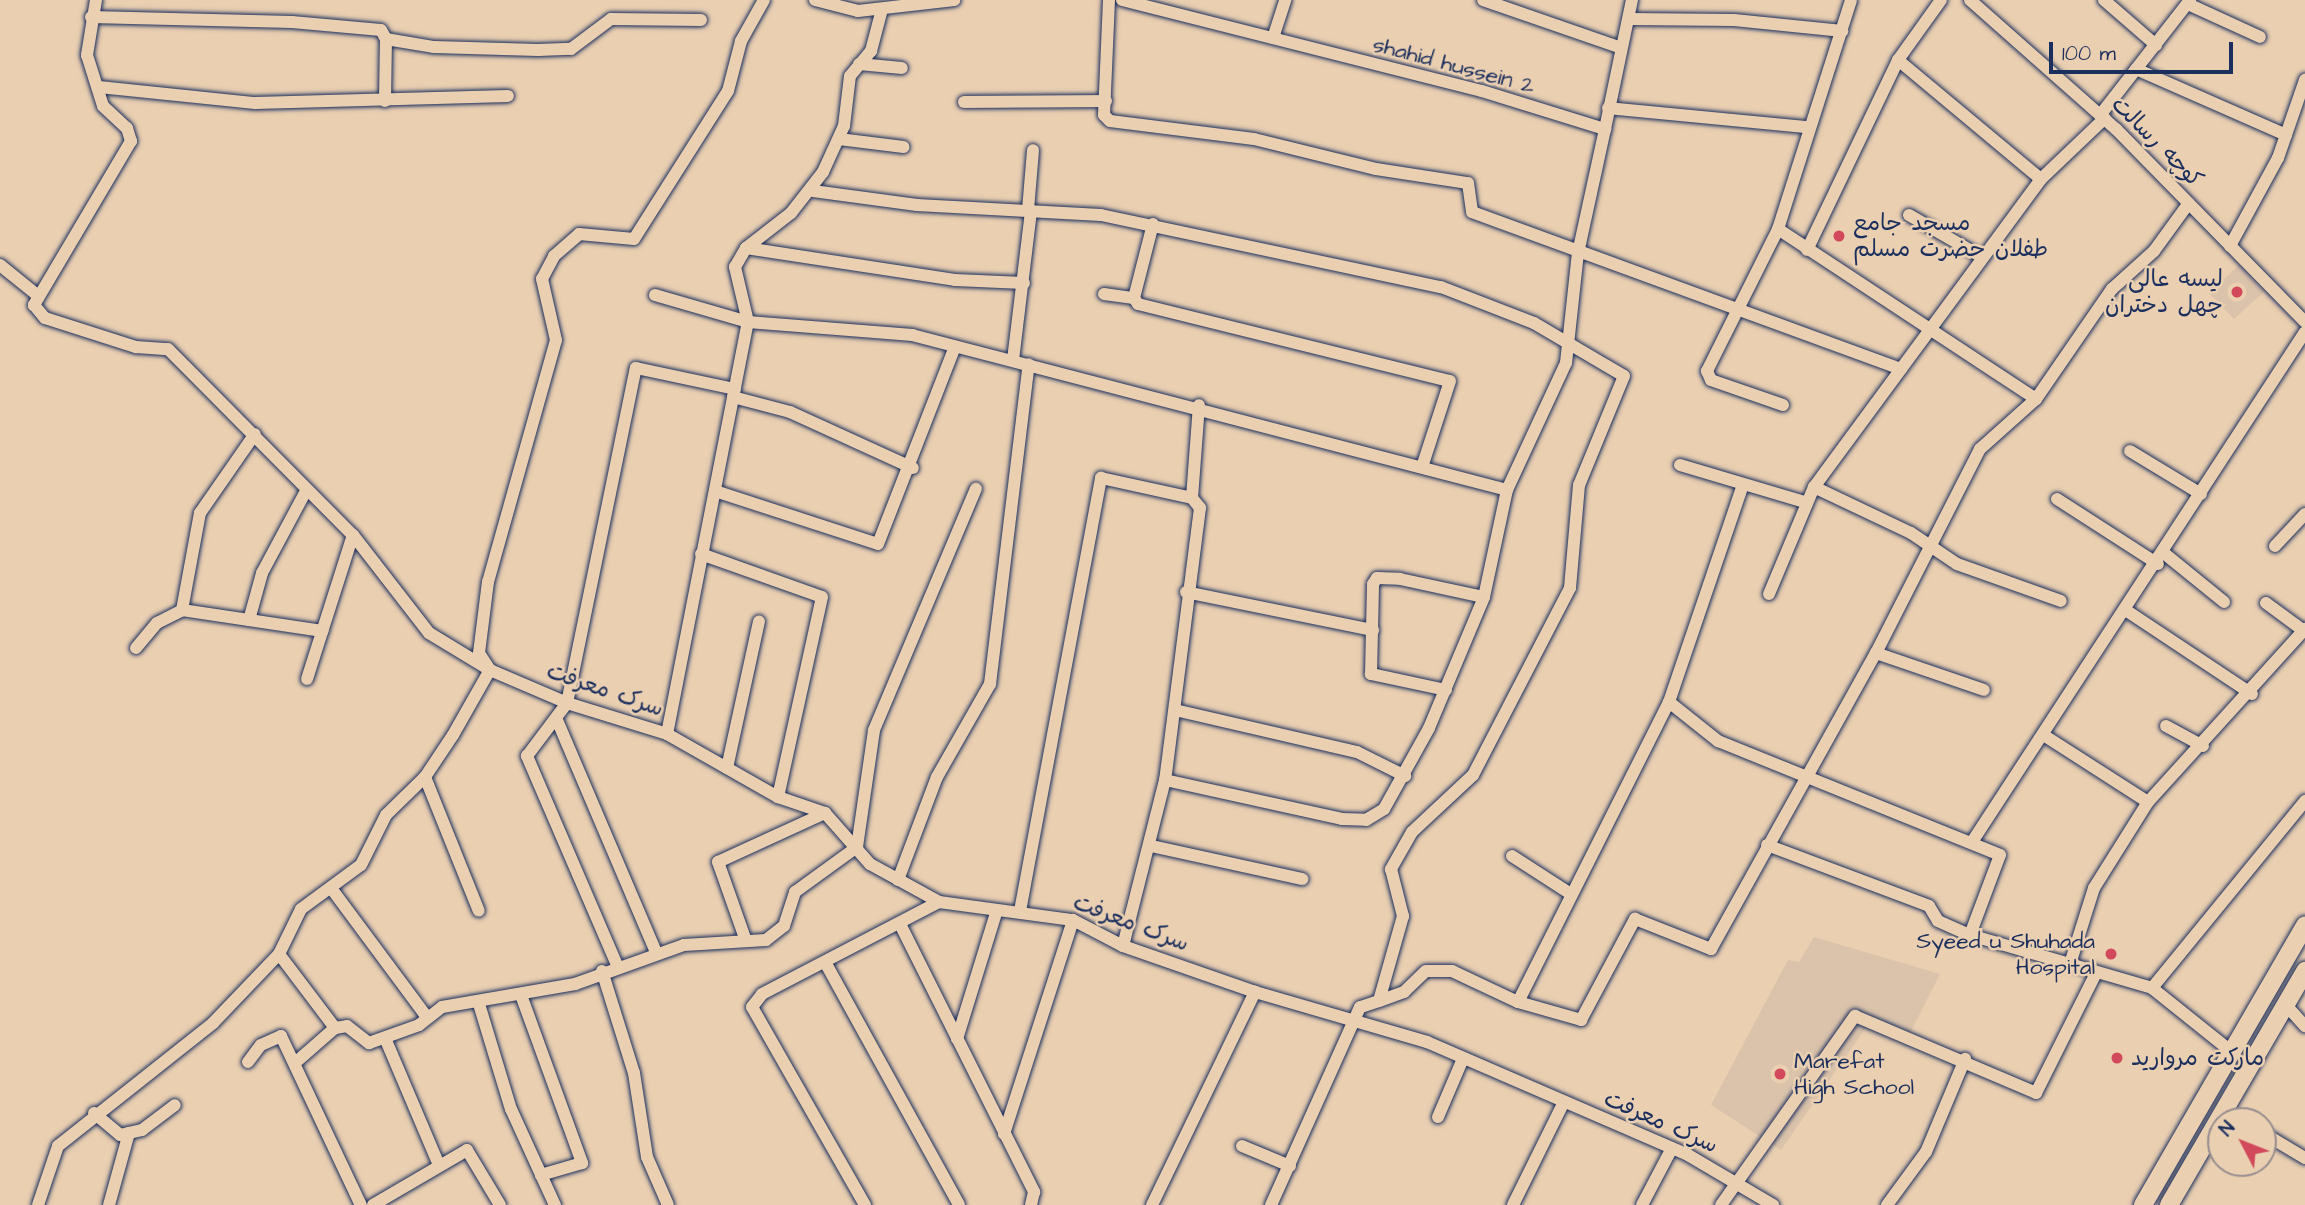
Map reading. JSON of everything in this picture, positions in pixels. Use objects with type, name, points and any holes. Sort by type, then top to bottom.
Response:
[{"type":"main road","points":[[2143,1205],[2305,926]]},
{"type":"main road","points":[[2226,1107],[2305,971]]},
{"type":"main road","points":[[2169,1205],[2207,1140]]},
{"type":"street","points":[[0,265],[37,295],[131,141],[127,128],[103,106],[87,55],[91,17],[96,0]]},
{"type":"street","points":[[38,1205],[58,1146],[94,1113],[213,1023],[279,954],[301,909],[361,865],[386,815],[425,777],[490,670],[479,653],[488,582],[556,340],[542,279],[554,256],[579,234],[634,239],[728,91],[741,41],[764,0]]},
{"type":"street","points":[[815,0],[858,11],[954,0]]},
{"type":"street","points":[[1109,0],[1104,115],[1110,121],[1254,139],[1376,169],[1468,183],[1472,212],[1735,312],[1901,369]]},
{"type":"street","name":"shahid hussein 2","points":[[1122,0],[1211,26],[1273,38],[1605,130]]},
{"type":"street","points":[[1273,38],[1285,0]]},
{"type":"street","points":[[1483,0],[1619,47]]},
{"type":"street","points":[[1165,780],[1366,820],[1384,809],[1405,776],[1446,690],[1484,597],[1507,490],[1566,363],[1565,343],[1578,253],[1605,130],[1619,47],[1629,19],[1632,0]]},
{"type":"street","points":[[1783,405],[1707,376],[1735,312],[1777,229],[1807,127],[1851,0]]},
{"type":"street","points":[[1807,250],[1898,60],[1941,0]]},
{"type":"street","name":"کوچه رسالت","points":[[1970,0],[2103,116],[2305,322]]},
{"type":"street","points":[[2104,0],[2156,46]]},
{"type":"street","points":[[1769,594],[1805,502],[1901,369],[1928,326],[2040,179],[2103,116],[2189,2],[2260,37]]},
{"type":"street","points":[[667,734],[748,322],[735,267],[746,248],[813,191],[839,139],[850,76],[871,51],[882,9]]},
{"type":"street","points":[[91,17],[292,22],[381,30],[386,39],[385,101]]},
{"type":"street","points":[[386,39],[434,47],[570,49],[611,19],[701,20]]},
{"type":"street","points":[[1629,19],[1842,31]]},
{"type":"street","points":[[1898,60],[2040,179]]},
{"type":"street","points":[[859,64],[902,68]]},
{"type":"street","points":[[2136,69],[2286,135]]},
{"type":"street","points":[[2230,246],[2286,135],[2305,80]]},
{"type":"street","points":[[99,87],[255,103],[508,96]]},
{"type":"street","points":[[964,102],[1106,100]]},
{"type":"street","points":[[1608,108],[1807,127]]},
{"type":"street","points":[[839,139],[904,147]]},
{"type":"street","points":[[1013,360],[1024,283],[1033,150]]},
{"type":"street","points":[[813,191],[917,205],[1030,211],[1153,225],[1441,287],[1534,323],[1624,376],[1579,485],[1570,588],[1473,775],[1412,832],[1391,869],[1403,916],[1379,1001]]},
{"type":"street","points":[[1271,1205],[1360,1007],[1404,992],[1426,971],[1439,971],[1474,979],[1518,1002],[1585,1018],[1635,919],[1711,949],[1767,845],[1810,777],[1931,550],[1980,449],[2036,399],[2112,289],[2154,251],[2189,203]]},
{"type":"street","points":[[1909,215],[1980,256]]},
{"type":"street","points":[[1134,298],[1153,225]]},
{"type":"street","points":[[1777,229],[2036,399]]},
{"type":"street","points":[[746,248],[955,280],[1024,283]]},
{"type":"street","points":[[1104,294],[1134,298],[1445,377],[1450,387],[1423,464]]},
{"type":"street","name":"سرک معرفت","points":[[37,295],[34,304],[45,318],[136,346],[168,349],[255,434],[306,491],[353,535],[429,633],[490,670],[567,703],[667,734],[778,797],[825,813],[858,847],[870,864],[939,902],[996,913],[1020,911],[1073,920],[1123,946],[1255,992],[1427,1042],[1462,1061],[1672,1148],[1738,1182],[1773,1205]]},
{"type":"street","points":[[655,295],[748,322],[879,330],[1013,360],[1199,405],[1423,464],[1507,490]]},
{"type":"street","points":[[1972,842],[2162,559],[2305,332]]},
{"type":"street","points":[[715,491],[878,544],[913,468],[955,347]]},
{"type":"street","points":[[898,880],[937,777],[990,684],[1029,364]]},
{"type":"street","points":[[617,965],[527,756],[557,720],[567,703],[636,368],[734,393],[790,412],[913,468]]},
{"type":"street","points":[[1192,498],[1199,405]]},
{"type":"street","points":[[182,610],[200,513],[255,434]]},
{"type":"street","points":[[2130,451],[2201,494]]},
{"type":"street","points":[[1680,465],[1805,502]]},
{"type":"street","points":[[1020,911],[1101,478],[1192,498],[1200,508],[1186,592],[1175,710],[1165,780],[1151,846],[1123,946]]},
{"type":"street","points":[[1518,1002],[1669,702],[1743,485]]},
{"type":"street","points":[[1814,487],[1911,533],[1931,550],[2061,601]]},
{"type":"street","points":[[296,1062],[335,1028],[346,1026],[369,1043],[385,1038],[442,1007],[479,1004],[521,995],[656,952],[766,940],[784,926],[795,892],[858,847],[874,730],[976,489]]},
{"type":"street","points":[[249,620],[262,573],[306,491]]},
{"type":"street","points":[[2057,499],[2162,559],[2224,602]]},
{"type":"street","points":[[2274,547],[2305,514]]},
{"type":"street","points":[[307,679],[353,535]]},
{"type":"street","points":[[701,554],[822,597],[778,797]]},
{"type":"street","points":[[1446,690],[1371,674],[1377,578],[1484,597]]},
{"type":"street","points":[[1186,592],[1373,630]]},
{"type":"street","points":[[2070,964],[2094,888],[2148,802],[2252,694],[2304,630],[2266,603]]},
{"type":"street","points":[[136,648],[157,623],[182,610],[322,631]]},
{"type":"street","points":[[2127,611],[2252,694]]},
{"type":"street","points":[[727,768],[759,621]]},
{"type":"street","points":[[1876,653],[1984,690]]},
{"type":"street","points":[[1669,702],[1718,741],[2000,855],[1970,935]]},
{"type":"street","points":[[1175,710],[1357,752],[1405,776]]},
{"type":"street","points":[[557,720],[656,952]]},
{"type":"street","points":[[2166,726],[2203,746]]},
{"type":"street","points":[[2045,736],[2148,802]]},
{"type":"street","points":[[425,777],[479,911]]},
{"type":"street","points":[[2152,988],[2305,801]]},
{"type":"street","points":[[746,941],[718,862],[825,813]]},
{"type":"street","points":[[1767,845],[1929,905],[1938,921],[1970,935],[2152,988],[2232,1052]]},
{"type":"street","points":[[1151,846],[1302,879]]},
{"type":"street","points":[[1512,856],[1571,894]]},
{"type":"street","points":[[331,888],[426,1016]]},
{"type":"street","points":[[865,1205],[752,1007],[762,994],[939,902]]},
{"type":"street","points":[[957,1039],[996,913]]},
{"type":"street","points":[[1004,1134],[1073,920]]},
{"type":"street","points":[[900,924],[1034,1192],[1031,1205]]},
{"type":"street","points":[[279,954],[335,1028]]},
{"type":"street","points":[[825,962],[959,1205]]},
{"type":"street","points":[[602,971],[634,1073],[647,1157],[668,1205]]},
{"type":"street","points":[[1721,1205],[1855,1016],[1965,1059],[2039,1092],[2096,973]]},
{"type":"street","points":[[1152,1205],[1255,992]]},
{"type":"street","points":[[521,995],[582,1163],[541,1175]]},
{"type":"street","points":[[479,1004],[511,1110],[555,1205]]},
{"type":"street","points":[[2285,1004],[2305,1026]]},
{"type":"street","points":[[248,1062],[275,1036],[296,1062],[361,1205]]},
{"type":"street","points":[[385,1038],[438,1163]]},
{"type":"street","points":[[1888,1205],[1926,1152],[1965,1059]]},
{"type":"street","points":[[1438,1117],[1462,1061]]},
{"type":"street","points":[[1513,1205],[1564,1102]]},
{"type":"street","points":[[108,1205],[129,1133],[175,1105]]},
{"type":"street","points":[[94,1113],[110,1129],[129,1133]]},
{"type":"street","points":[[2277,1141],[2305,1158]]},
{"type":"street","points":[[1242,1146],[1290,1166]]},
{"type":"street","points":[[1642,1205],[1672,1148]]},
{"type":"street","points":[[373,1205],[438,1163],[467,1150],[500,1205]]},
{"type":"shaded area","name":"لیسه عالی چهل دختران","points":[[2239,265],[2264,292],[2234,319],[2209,293]]},
{"type":"shaded area","name":"Marefat High School","points":[[1814,937],[1940,974],[1905,1043],[1867,1026],[1781,1150],[1711,1105],[1788,960],[1799,962]]},
{"type":"place","name":"مسجد جامع طفلان حضرت مسلم","points":[[1839,236]]},
{"type":"place","name":"لیسه عالی چهل دختران","points":[[2237,292]]},
{"type":"place","name":"Syeed u Shuhada Hospital","points":[[2111,954]]},
{"type":"place","name":"مارکت مروارید","points":[[2117,1058]]},
{"type":"place","name":"Marefat High School","points":[[1780,1074]]}]
